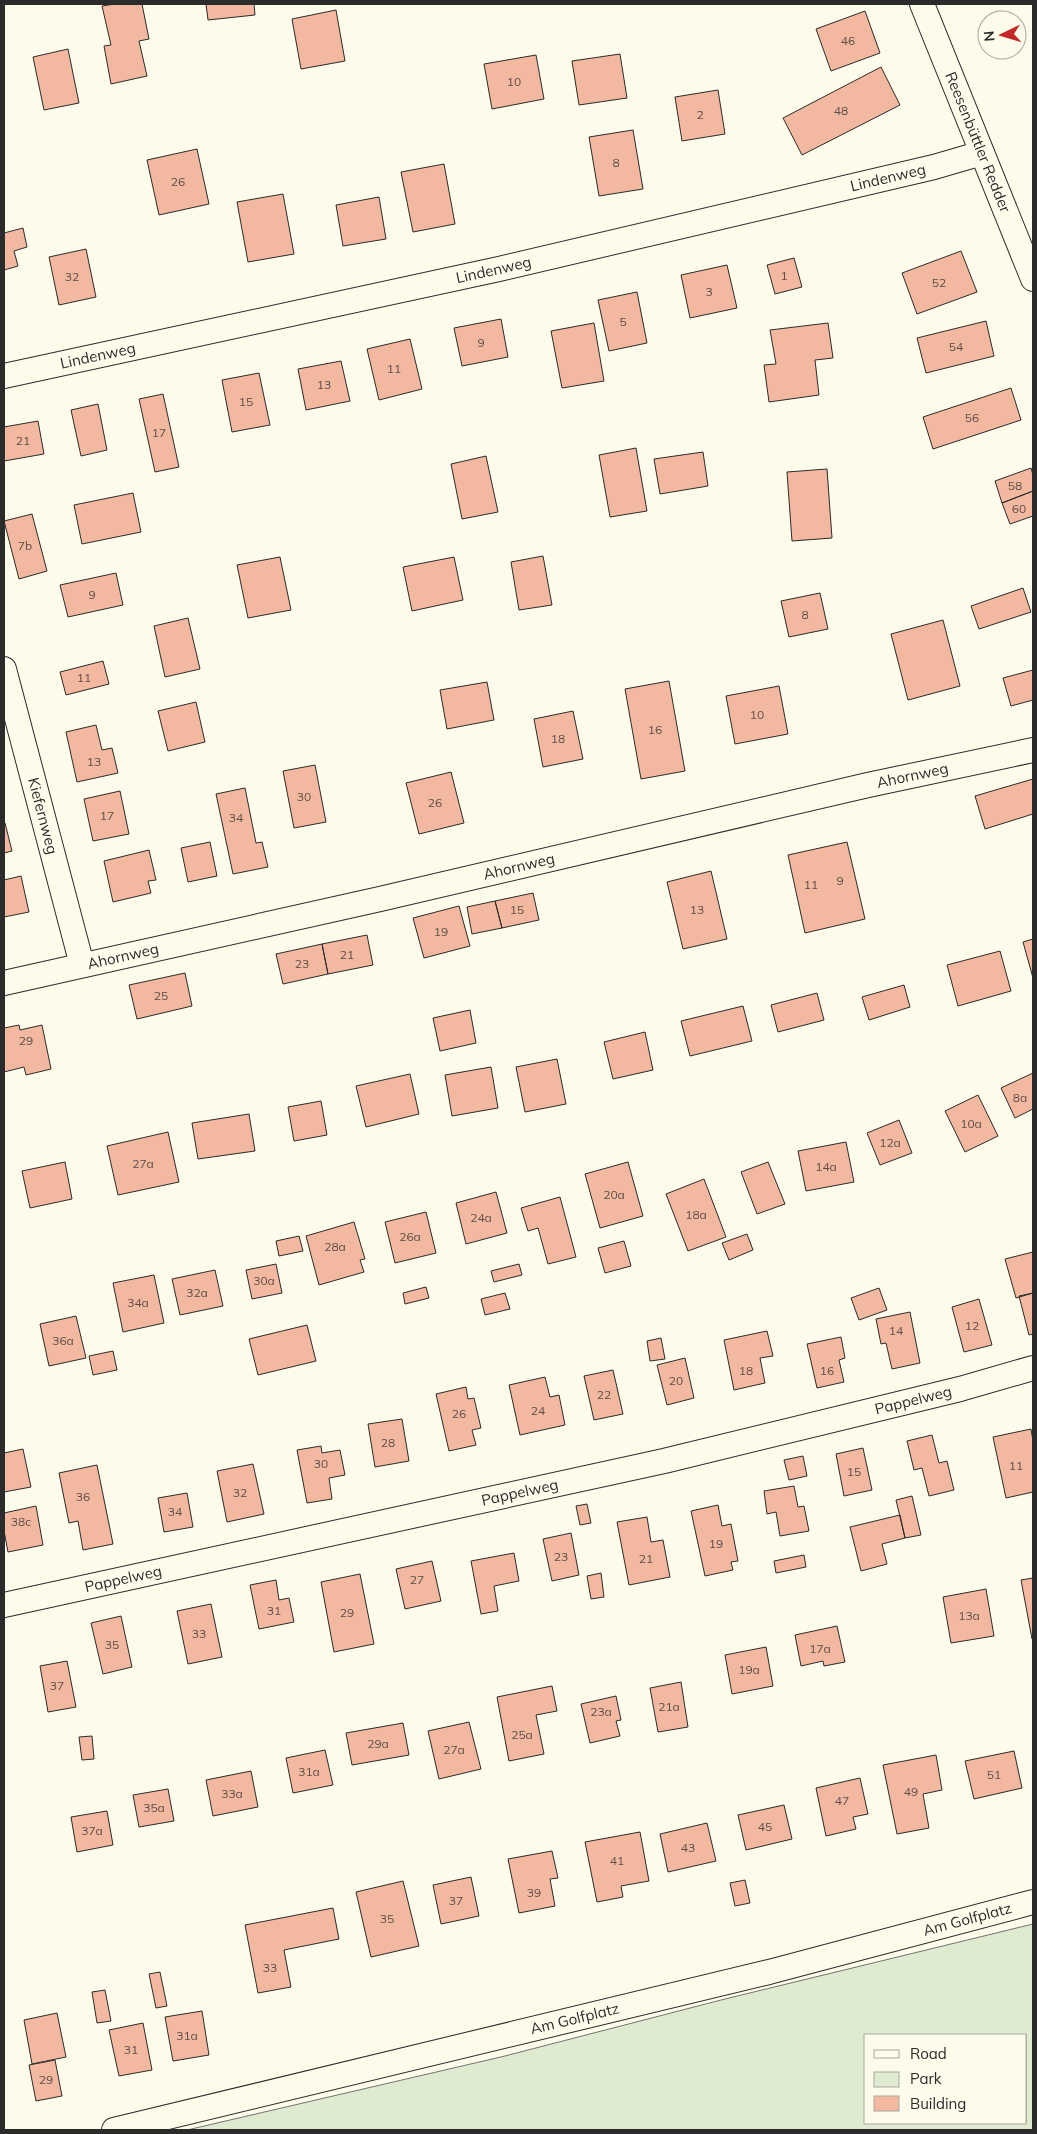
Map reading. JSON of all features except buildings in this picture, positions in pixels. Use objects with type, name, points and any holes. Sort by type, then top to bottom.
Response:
[{"type":"street","name":"Reesenbüttler Redder","points":[[922,4],[1033,279]]},
{"type":"street","name":"Lindenweg","points":[[4,376],[499,269],[934,167],[982,153]]},
{"type":"street","name":"Kiefernweg","points":[[4,669],[82,965]]},
{"type":"street","name":"Ahornweg","points":[[4,983],[380,899],[868,785],[1033,750]]},
{"type":"street","name":"Pappelweg","points":[[4,1605],[664,1461],[960,1389],[1033,1368]]},
{"type":"street","name":"Am Golfplatz","points":[[114,2130],[768,1972],[1033,1902]]},
{"type":"green space","points":[[1033,1924],[1033,2130],[187,2130],[505,2056],[721,2000]]}]
